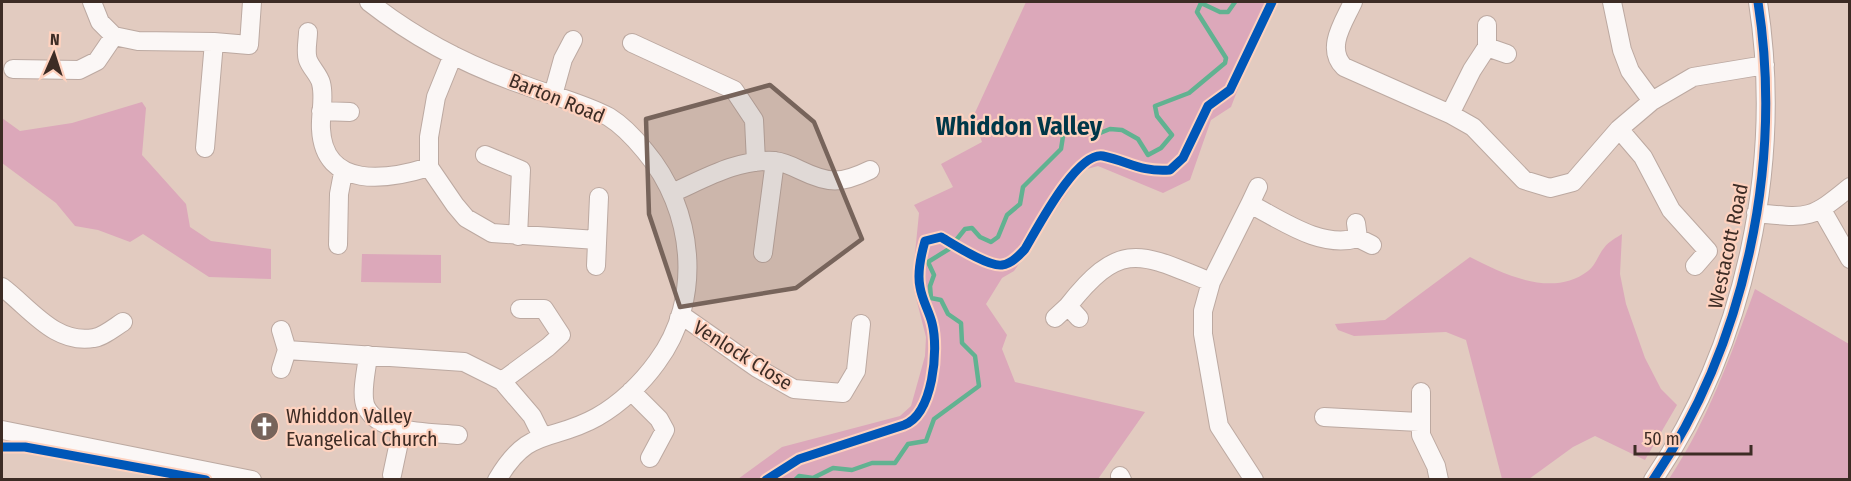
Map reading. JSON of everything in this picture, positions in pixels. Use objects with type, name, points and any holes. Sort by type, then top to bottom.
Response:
[{"type":"street","points":[[92,2],[100,22],[114,36],[138,41],[249,45],[252,2]]},
{"type":"street","name":"Barton Road","points":[[369,2],[394,21],[453,55],[611,118],[638,142],[658,167],[672,193],[685,232],[687,287],[679,318],[658,362],[631,391],[596,418],[542,436],[510,458],[497,480]]},
{"type":"street","points":[[1353,2],[1335,48],[1338,61],[1371,81],[1450,114],[1484,136],[1524,180],[1550,188],[1573,182],[1619,129],[1652,101],[1693,77],[1765,65]]},
{"type":"street","points":[[1612,2],[1622,50],[1630,71],[1652,101]]},
{"type":"street","name":"Westacott Road","points":[[1653,480],[1676,446],[1718,354],[1732,317],[1756,213],[1764,158],[1767,105],[1758,2]]},
{"type":"street","points":[[1450,114],[1472,70],[1487,47],[1487,25]]},
{"type":"street","points":[[308,32],[307,58],[321,83],[323,144],[331,159],[343,173],[375,177],[429,167]]},
{"type":"street","points":[[13,69],[79,70],[97,61],[114,36]]},
{"type":"street","points":[[553,95],[563,59],[573,40]]},
{"type":"street","points":[[205,148],[214,42]]},
{"type":"street","points":[[632,42],[734,90],[754,120],[756,162]]},
{"type":"street","points":[[1487,47],[1507,54]]},
{"type":"street","points":[[453,55],[430,120],[429,167],[466,219],[492,233],[597,240]]},
{"type":"street","points":[[321,111],[351,112]]},
{"type":"street","points":[[1619,129],[1643,157],[1657,179],[1671,210],[1708,251],[1695,266]]},
{"type":"street","points":[[485,155],[521,170],[518,236]]},
{"type":"street","points":[[763,253],[775,161]]},
{"type":"street","points":[[672,193],[729,168],[756,162],[775,161],[827,181],[851,179],[870,170]]},
{"type":"street","points":[[338,245],[339,194],[343,173]]},
{"type":"street","points":[[1254,480],[1219,426],[1203,334],[1203,311],[1211,282],[1258,187]]},
{"type":"street","points":[[1756,213],[1797,218],[1822,210],[1850,187]]},
{"type":"street","points":[[596,266],[599,197]]},
{"type":"street","points":[[1250,204],[1327,241],[1343,242],[1362,235]]},
{"type":"street","points":[[1822,210],[1850,259]]},
{"type":"street","points":[[1067,314],[1086,284],[1123,258],[1154,259],[1211,282]]},
{"type":"street","points":[[2,287],[45,325],[69,337],[95,338],[123,322]]},
{"type":"street","points":[[502,381],[549,347],[561,335],[544,309],[520,309]]},
{"type":"street","name":"Venlock Close","points":[[679,318],[687,319],[757,368],[794,389],[843,393],[856,371],[861,324]]},
{"type":"street","points":[[281,330],[287,350],[281,369]]},
{"type":"street","points":[[287,350],[464,362],[502,381],[532,416],[542,436]]},
{"type":"street","points":[[368,355],[366,407],[376,419],[402,428],[458,435]]},
{"type":"street","points":[[631,391],[659,419],[665,430],[650,458]]},
{"type":"street","points":[[1421,392],[1419,422],[1421,435],[1436,466],[1439,480]]},
{"type":"street","points":[[1324,417],[1419,422]]},
{"type":"street","points":[[392,475],[402,428]]},
{"type":"street","points":[[2,430],[252,480]]},
{"type":"highlighted area","points":[[770,85],[814,122],[862,239],[796,288],[680,307],[649,214],[646,119]]},
{"type":"shaded area","points":[[1026,2],[1279,2],[1249,60],[1231,107],[1211,120],[1190,180],[1163,193],[1098,166],[1083,170],[1014,271],[1002,278],[986,304],[1007,335],[1002,349],[1015,382],[1145,412],[1098,479],[738,479],[782,447],[900,416],[911,406],[925,356],[926,337],[914,290],[913,274],[919,213],[914,205],[953,187],[941,164],[982,142],[973,117]]},
{"type":"shaded area","points":[[142,102],[146,108],[142,155],[186,204],[190,227],[211,241],[271,249],[271,279],[209,277],[143,234],[130,242],[98,230],[75,226],[56,203],[2,163],[2,118],[20,131],[72,123]]},
{"type":"shaded area","points":[[1622,234],[1620,274],[1626,304],[1645,358],[1661,389],[1677,405],[1645,460],[1595,436],[1573,447],[1529,479],[1502,479],[1466,340],[1446,332],[1354,336],[1338,330],[1335,324],[1385,320],[1470,257],[1498,271],[1529,281],[1560,283],[1574,279],[1591,269],[1606,246]]},
{"type":"shaded area","points":[[362,254],[441,255],[441,283],[361,282]]},
{"type":"shaded area","points":[[1755,289],[1849,344],[1849,479],[1669,479],[1707,410]]},
{"type":"waterway","points":[[795,480],[799,476],[813,478],[833,468],[852,470],[872,463],[895,463],[908,444],[926,441],[934,419],[979,386],[975,356],[962,343],[961,323],[948,314],[941,300],[931,298],[930,286],[934,275],[928,262],[949,249],[965,229],[972,228],[980,237],[991,242],[998,237],[1007,215],[1020,204],[1023,187],[1061,149],[1064,130],[1070,124],[1100,133],[1110,129],[1122,130],[1138,139],[1148,155],[1161,148],[1172,135],[1157,116],[1155,106],[1189,93],[1225,63],[1226,58],[1197,12],[1201,3],[1220,12],[1228,12],[1235,2]]},
{"type":"cycle path","points":[[766,480],[799,459],[904,425],[914,419],[922,408],[931,380],[935,349],[932,323],[919,282],[925,241],[941,237],[980,259],[1002,265],[1015,259],[1025,249],[1048,209],[1070,178],[1093,158],[1103,156],[1143,168],[1170,170],[1183,158],[1208,106],[1230,90],[1272,2]]},
{"type":"cycle path","points":[[1653,480],[1685,427],[1712,370],[1734,311],[1750,250],[1760,188],[1765,126],[1764,63],[1758,2]]},
{"type":"cycle path","points":[[2,447],[25,447],[206,480]]},
{"type":"place","name":"Whiddon Valley Evangelical Church","points":[[265,427]]},
{"type":"district","name":"Whiddon Valley","points":[[1019,126]]}]
